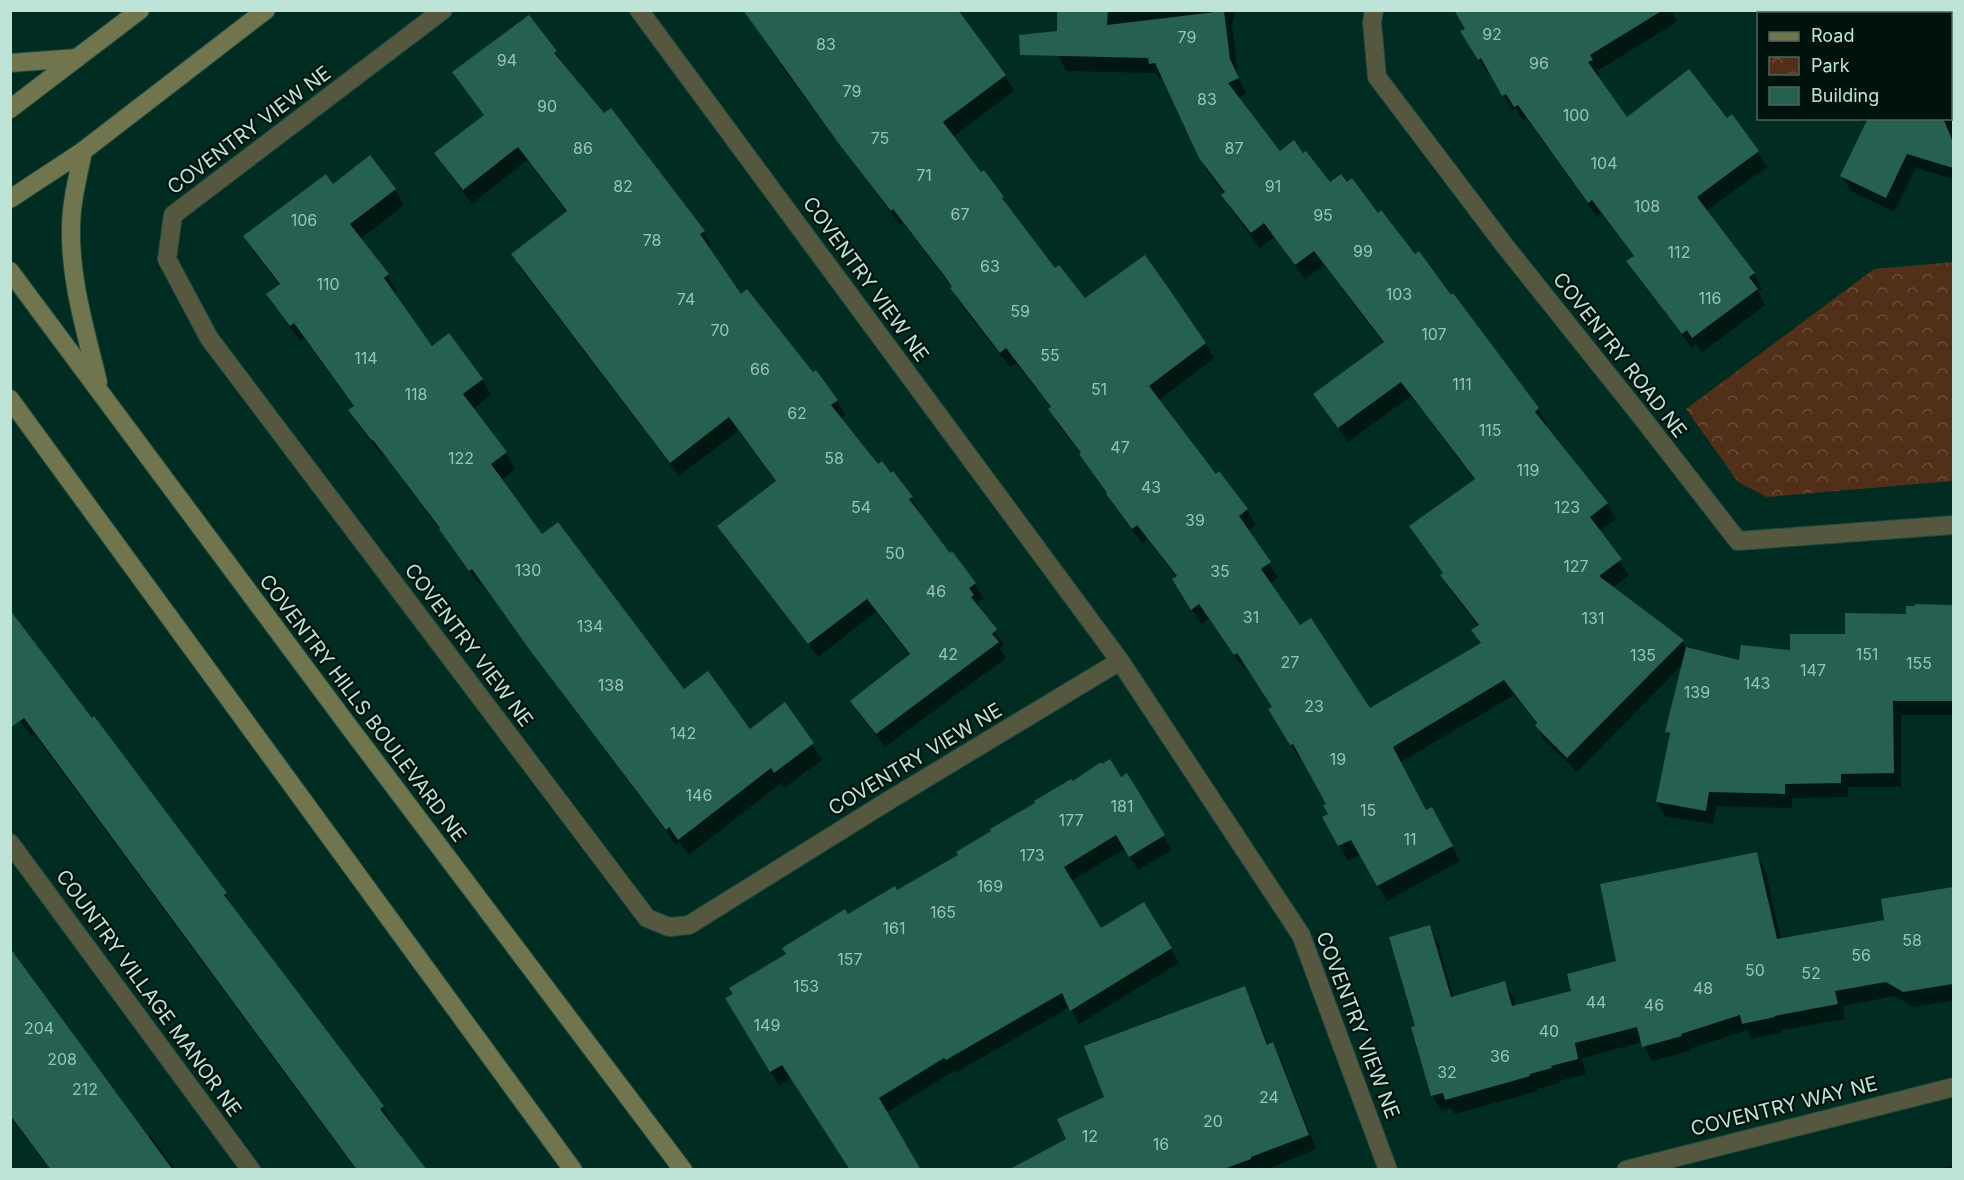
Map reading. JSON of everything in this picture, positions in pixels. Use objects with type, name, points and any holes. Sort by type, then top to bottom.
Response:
[{"type":"street","points":[[10,109],[140,10]]},
{"type":"street","points":[[10,199],[83,151],[266,10]]},
{"type":"street","name":"COVENTRY VIEW NE","points":[[443,10],[173,215],[166,259],[209,338],[647,918],[669,927],[688,925],[1120,661]]},
{"type":"street","name":"COVENTRY VIEW NE","points":[[639,10],[1120,661],[1301,935],[1388,1170]]},
{"type":"street","name":"COVENTRY ROAD NE","points":[[1374,10],[1372,22],[1377,77],[1505,246],[1738,541],[1953,525]]},
{"type":"street","points":[[10,63],[77,58]]},
{"type":"street","points":[[83,151],[72,218],[74,279],[100,391]]},
{"type":"street","name":"COVENTRY HILLS BOULEVARD NE","points":[[10,271],[346,724],[683,1170]]},
{"type":"street","points":[[10,399],[573,1170]]},
{"type":"street","name":"COUNTRY VILLAGE MANOR NE","points":[[10,843],[251,1170]]},
{"type":"street","name":"COVENTRY WAY NE","points":[[1626,1170],[1953,1087]]},
{"type":"green space","points":[[1953,262],[1953,481],[1767,497],[1738,482],[1686,409],[1874,269]]},
{"type":"building","points":[[743,10],[958,10],[1006,75],[943,122],[981,172],[984,170],[1004,197],[1002,198],[1055,268],[1059,265],[1085,298],[1145,255],[1206,343],[1149,386],[1216,474],[1219,471],[1248,509],[1239,516],[1271,562],[1261,569],[1300,625],[1311,618],[1370,708],[1481,643],[1471,630],[1479,625],[1440,575],[1443,573],[1409,526],[1475,479],[1401,382],[1338,428],[1313,394],[1384,342],[1314,251],[1295,265],[1264,223],[1251,233],[1221,195],[1225,192],[1199,158],[1155,63],[1149,64],[1148,58],[1020,55],[1019,35],[1057,31],[1057,10],[1108,10],[1107,25],[1224,11],[1230,59],[1239,78],[1228,83],[1280,151],[1294,140],[1303,153],[1306,151],[1330,182],[1341,174],[1347,182],[1352,178],[1378,213],[1381,210],[1415,254],[1419,251],[1539,408],[1535,412],[1608,503],[1590,517],[1622,559],[1599,576],[1684,640],[1567,758],[1535,726],[1537,723],[1504,680],[1393,747],[1426,810],[1432,807],[1453,846],[1377,886],[1351,840],[1338,846],[1322,817],[1328,814],[1323,805],[1326,804],[1293,744],[1290,745],[1268,709],[1272,707],[1237,653],[1234,655],[1199,604],[1191,610],[1172,579],[1177,576],[1137,525],[1132,529],[1079,454],[1081,453],[1048,409],[1051,407],[1006,348],[1000,353],[893,209],[891,211],[839,144]]},
{"type":"building","points":[[1454,10],[1663,10],[1590,55],[1593,60],[1588,62],[1627,117],[1689,69],[1727,118],[1732,114],[1759,151],[1697,197],[1755,273],[1749,277],[1758,289],[1692,338],[1687,330],[1682,334],[1626,261],[1634,256],[1592,200],[1588,203],[1518,105],[1514,107],[1506,94],[1502,96],[1481,58],[1478,60],[1460,31],[1465,29]]},
{"type":"building","points":[[529,15],[557,51],[554,53],[604,113],[611,108],[705,231],[700,234],[741,294],[747,289],[813,372],[816,370],[838,400],[831,405],[878,464],[882,461],[891,473],[893,471],[913,497],[909,499],[976,583],[969,588],[974,595],[971,597],[997,629],[992,634],[999,642],[876,734],[850,701],[910,654],[867,599],[808,644],[717,526],[776,481],[729,417],[670,463],[511,254],[567,211],[518,147],[463,190],[434,153],[484,115],[452,72]]},
{"type":"building","points":[[1867,120],[1944,120],[1953,142],[1953,168],[1907,154],[1886,198],[1840,176]]},
{"type":"building","points":[[370,155],[396,189],[350,224],[389,274],[384,278],[432,346],[449,333],[483,379],[463,394],[507,452],[491,464],[542,534],[558,522],[684,689],[708,671],[750,729],[785,702],[814,743],[774,773],[771,768],[678,840],[669,827],[666,830],[529,649],[472,569],[469,571],[440,528],[348,410],[354,406],[294,323],[290,326],[266,294],[280,284],[243,236],[326,174],[333,184]]},
{"type":"building","points":[[1915,604],[1953,605],[1953,701],[1893,701],[1894,773],[1841,774],[1841,783],[1785,784],[1785,794],[1709,792],[1706,811],[1656,802],[1670,733],[1665,732],[1686,647],[1739,660],[1741,645],[1790,650],[1790,634],[1845,634],[1845,613],[1906,614],[1906,606],[1915,606]]},
{"type":"building","points":[[10,610],[92,718],[94,716],[227,893],[224,895],[384,1106],[380,1109],[427,1170],[357,1170],[24,718],[10,728]]},
{"type":"building","points":[[1110,759],[1121,777],[1127,773],[1165,835],[1129,857],[1116,835],[1064,867],[1101,928],[1144,902],[1172,948],[1070,1011],[1062,993],[946,1060],[944,1058],[879,1098],[921,1170],[850,1170],[782,1065],[770,1072],[725,998],[733,994],[729,988],[786,954],[782,948],[845,909],[848,914],[895,886],[897,890],[958,855],[956,852],[1035,803],[1034,801]]},
{"type":"building","points":[[1757,852],[1777,939],[1884,920],[1881,899],[1953,887],[1953,984],[1903,992],[1886,982],[1835,991],[1838,1004],[1742,1024],[1740,1015],[1681,1034],[1682,1036],[1642,1047],[1637,1027],[1575,1043],[1578,1059],[1551,1066],[1552,1068],[1530,1074],[1530,1076],[1445,1100],[1443,1093],[1431,1096],[1411,1027],[1415,1026],[1389,937],[1430,925],[1451,997],[1505,981],[1512,1006],[1571,991],[1567,974],[1616,961],[1600,884]]},
{"type":"building","points":[[10,948],[173,1170],[51,1170],[10,1115]]},
{"type":"building","points":[[1245,986],[1267,1045],[1273,1042],[1309,1135],[1221,1170],[1008,1170],[1066,1139],[1057,1119],[1104,1097],[1084,1046]]}]
